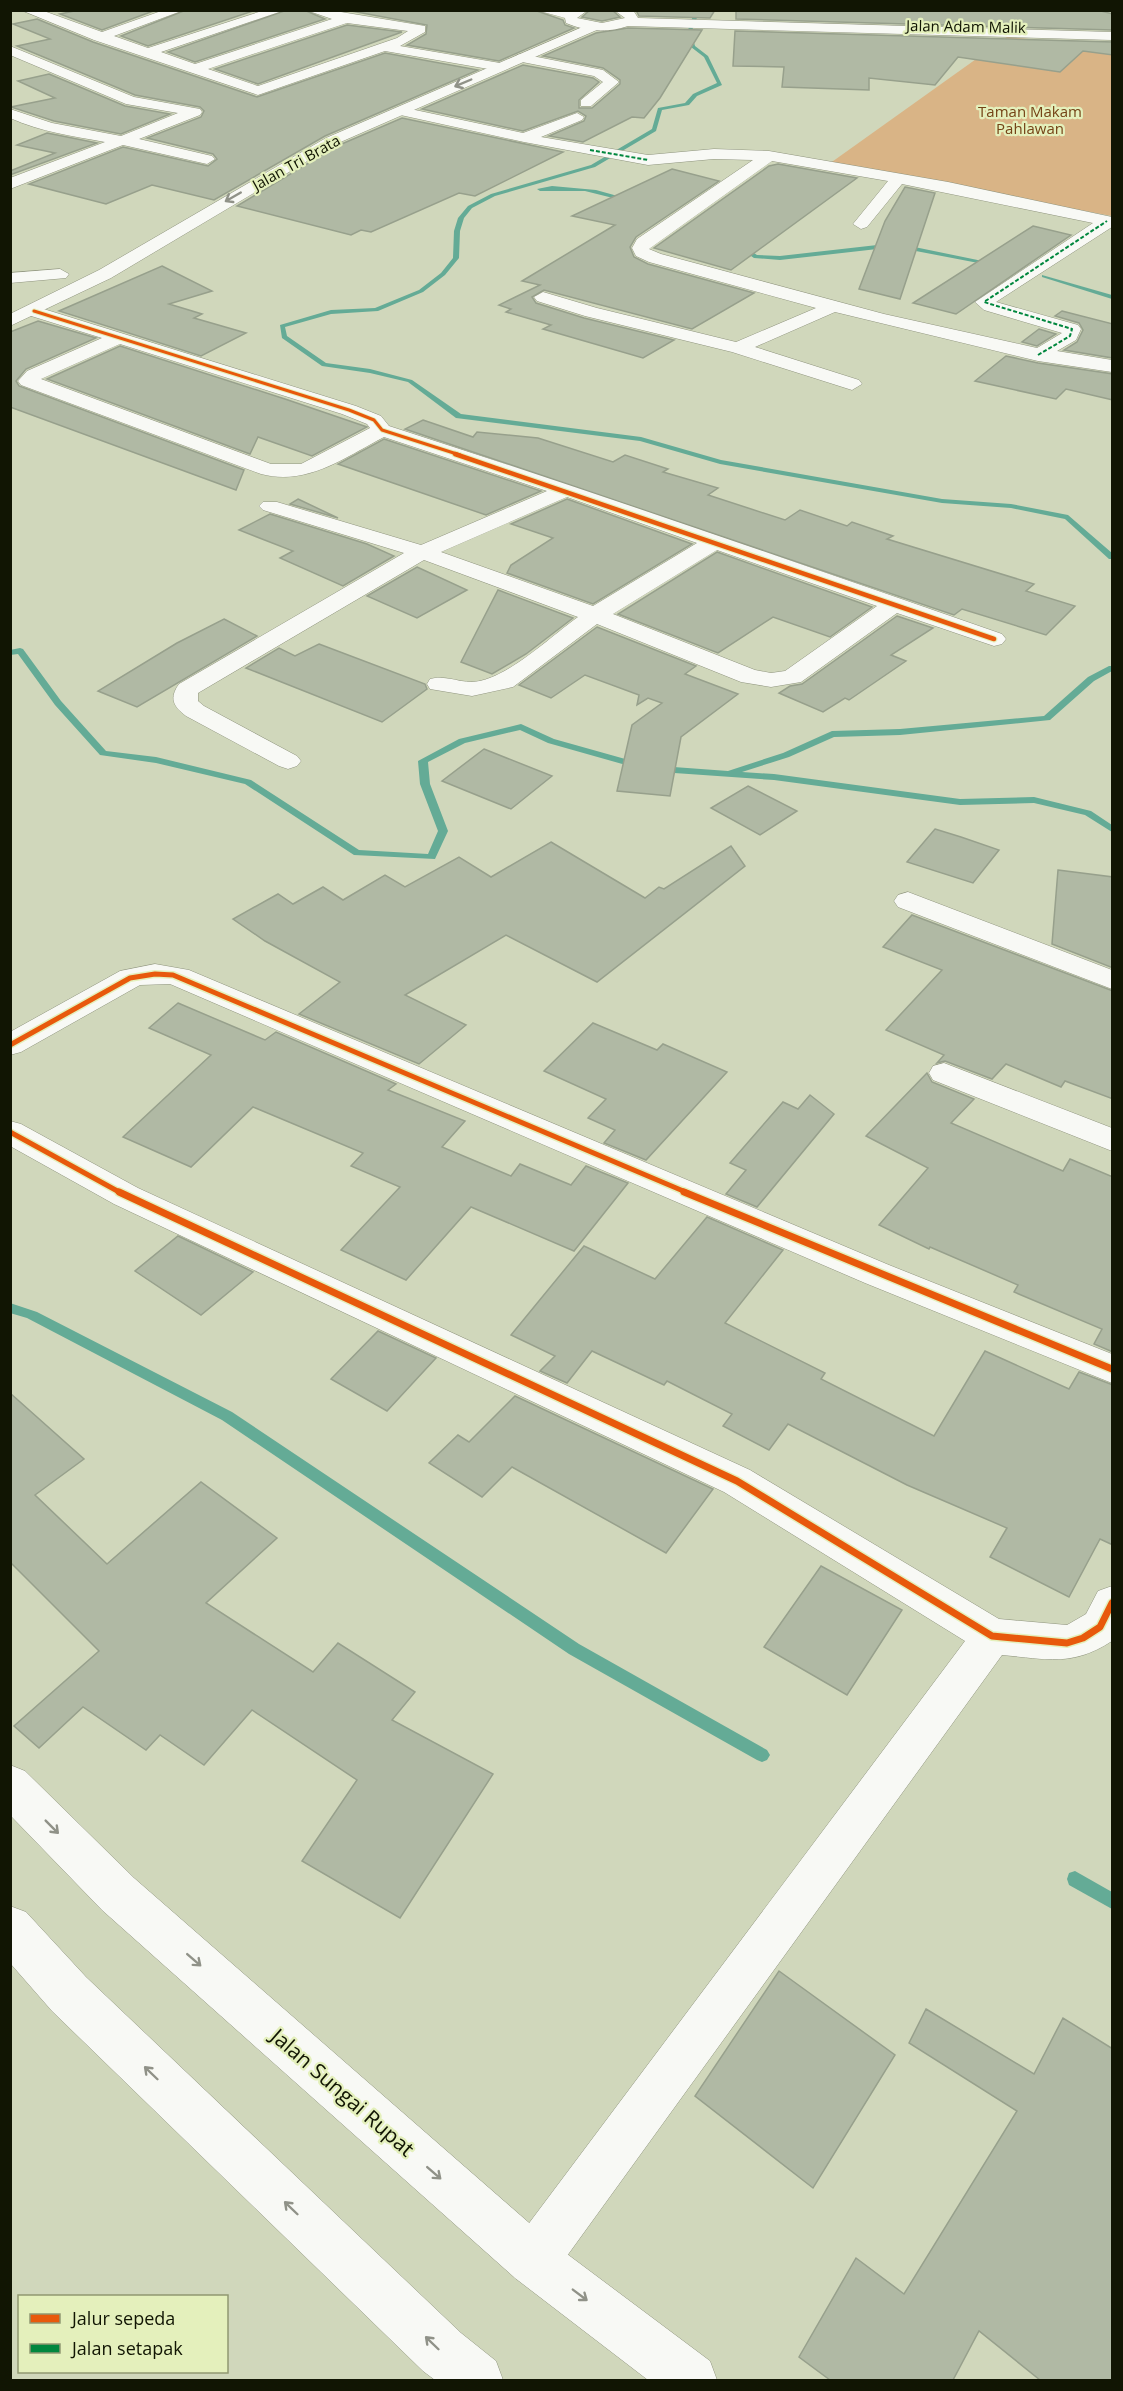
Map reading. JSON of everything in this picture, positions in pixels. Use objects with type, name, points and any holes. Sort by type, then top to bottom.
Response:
[{"type":"street","points":[[27,10],[258,91]]},
{"type":"street","points":[[48,18],[74,10]]},
{"type":"street","points":[[99,37],[178,10]]},
{"type":"street","points":[[146,53],[279,10]]},
{"type":"street","points":[[240,97],[402,41],[420,29],[346,19],[312,10]]},
{"type":"street","points":[[542,10],[575,16],[594,26]]},
{"type":"street","name":"Jalan Adam Malik","points":[[594,26],[624,14],[665,21],[1113,36]]},
{"type":"street","name":"Jalan Tri Brata","points":[[10,321],[105,274],[331,141],[401,111],[575,16]]},
{"type":"street","points":[[194,69],[346,19]]},
{"type":"street","name":"Jalan Tri Brata","points":[[413,88],[489,62],[522,58],[594,26]]},
{"type":"street","name":"Jalan Adam Malik","points":[[915,28],[1113,30]]},
{"type":"street","points":[[402,41],[489,62]]},
{"type":"street","points":[[382,47],[489,62]]},
{"type":"street","points":[[10,50],[131,100],[195,112]]},
{"type":"street","points":[[522,58],[598,73],[612,82],[586,103]]},
{"type":"street","points":[[10,184],[211,106]]},
{"type":"street","points":[[401,111],[524,138],[648,160],[714,153],[769,156],[1110,221]]},
{"type":"street","points":[[10,113],[26,121],[67,131],[207,159]]},
{"type":"street","points":[[524,138],[576,117]]},
{"type":"street","name":"Jalan Tri Brata","points":[[316,131],[338,121]]},
{"type":"street","points":[[769,156],[642,243],[640,248],[642,252],[655,258],[832,307],[1038,355],[1113,366]]},
{"type":"street","points":[[10,166],[38,173]]},
{"type":"street","points":[[861,224],[898,179]]},
{"type":"street","points":[[1038,355],[1070,336],[1072,328],[990,306],[984,302],[1110,221]]},
{"type":"street","points":[[155,222],[182,227]]},
{"type":"street","points":[[10,278],[64,271],[20,294]]},
{"type":"street","points":[[543,297],[591,312],[738,348],[852,384]]},
{"type":"street","points":[[738,348],[832,307]]},
{"type":"street","points":[[34,311],[174,353],[349,410],[374,420],[382,430],[566,489],[994,639]]},
{"type":"street","points":[[118,338],[34,375],[28,381],[267,470],[293,472],[307,469],[382,430]]},
{"type":"street","points":[[288,761],[195,711],[186,704],[185,695],[188,689],[422,552],[566,489]]},
{"type":"street","points":[[270,506],[422,552],[595,615],[750,677],[771,680],[792,677],[895,604]]},
{"type":"street","points":[[439,684],[472,688],[504,682],[595,615],[714,542]]},
{"type":"street","points":[[908,901],[1113,980]]},
{"type":"street","points":[[10,1045],[130,978],[147,973],[172,975],[877,1274],[1113,1369]]},
{"type":"street","points":[[944,1073],[1113,1140]]},
{"type":"street","points":[[10,1132],[126,1196],[737,1481],[992,1636],[1067,1643],[1083,1638],[1100,1627],[1113,1603]]},
{"type":"street","points":[[533,2260],[992,1636]]},
{"type":"street","name":"Jalan Sungai Rupat","points":[[10,1785],[118,1893],[533,2260],[691,2380]]},
{"type":"street","points":[[10,1928],[77,2002],[442,2352],[477,2380]]},
{"type":"green space","name":"Taman Makam Pahlawan","points":[[1007,37],[1112,47],[1112,216],[829,164]]},
{"type":"building","points":[[79,10],[156,10],[102,30],[60,14]]},
{"type":"building","points":[[186,10],[256,10],[148,46],[121,36]]},
{"type":"building","points":[[287,10],[304,10],[325,19],[195,62],[168,52]]},
{"type":"building","points":[[346,10],[534,10],[563,20],[565,25],[574,28],[499,61],[407,45],[426,34],[427,25]]},
{"type":"building","points":[[590,10],[612,10],[620,17],[602,21],[582,17]]},
{"type":"building","points":[[636,10],[715,10],[710,18],[639,16]]},
{"type":"building","points":[[736,10],[1097,10],[1113,14],[1113,30],[736,19]]},
{"type":"building","points":[[37,19],[93,42],[257,97],[385,53],[478,70],[325,136],[214,200],[152,185],[106,204],[29,184],[123,147],[208,166],[217,159],[213,154],[147,138],[201,117],[204,111],[200,107],[135,95],[17,46],[50,39],[13,24]]},
{"type":"building","points":[[347,25],[402,32],[258,84],[215,69]]},
{"type":"building","points":[[628,28],[702,30],[660,98],[644,118],[632,117],[583,142],[549,136],[584,121],[586,116],[578,111],[523,131],[422,109],[523,65],[593,78],[599,82],[579,100],[579,108],[592,108],[620,84],[620,80],[603,68],[543,56],[596,33]]},
{"type":"building","points":[[735,31],[1113,42],[1113,55],[1083,51],[1060,72],[958,57],[935,85],[869,78],[869,90],[782,87],[784,67],[733,66]]},
{"type":"building","points":[[49,74],[125,106],[170,114],[121,134],[54,121],[11,107],[55,98],[18,81]]},
{"type":"building","points":[[402,118],[563,152],[475,196],[459,193],[371,232],[361,230],[351,235],[237,206],[337,146]]},
{"type":"building","points":[[47,133],[97,143],[10,175],[10,171],[55,153],[17,145]]},
{"type":"building","points":[[778,164],[857,178],[731,270],[654,248],[769,166]]},
{"type":"building","points":[[672,169],[719,181],[636,237],[630,247],[634,257],[648,264],[754,293],[692,329],[544,290],[532,297],[536,303],[584,318],[674,340],[643,358],[543,329],[551,325],[506,312],[511,309],[499,305],[540,285],[522,281],[615,225],[572,216]]},
{"type":"building","points":[[905,187],[935,193],[900,299],[859,289],[885,221]]},
{"type":"building","points":[[1033,226],[1071,235],[956,314],[913,303]]},
{"type":"building","points":[[162,266],[212,291],[169,304],[202,314],[194,318],[246,333],[201,356],[59,311]]},
{"type":"building","points":[[1062,311],[1113,324],[1113,358],[1064,350],[1077,342],[1083,330],[1079,323],[1055,316]]},
{"type":"building","points":[[38,321],[96,338],[26,369],[16,381],[19,386],[244,470],[236,490],[10,407],[10,332]]},
{"type":"building","points":[[1039,329],[1056,334],[1037,346],[1022,342]]},
{"type":"building","points":[[120,346],[367,427],[312,456],[258,437],[250,454],[47,379]]},
{"type":"building","points":[[1006,356],[1113,374],[1113,400],[1066,389],[1056,399],[975,381]]},
{"type":"building","points":[[423,420],[473,437],[477,432],[538,438],[613,462],[625,455],[668,469],[663,472],[718,488],[708,495],[785,520],[800,510],[847,526],[852,522],[893,536],[887,539],[1034,584],[1026,591],[1075,606],[1046,635],[962,609],[954,615],[405,429]]},
{"type":"building","points":[[384,439],[541,491],[486,515],[338,464]]},
{"type":"building","points":[[298,499],[338,518],[290,504]]},
{"type":"building","points":[[567,499],[692,544],[593,604],[507,573],[511,565],[553,538],[511,524]]},
{"type":"building","points":[[270,514],[367,544],[394,556],[343,586],[280,558],[293,551],[239,530]]},
{"type":"building","points":[[717,552],[872,607],[830,637],[773,617],[718,653],[618,614]]},
{"type":"building","points":[[417,567],[467,590],[417,618],[367,596]]},
{"type":"building","points":[[498,590],[573,618],[526,654],[492,674],[461,662]]},
{"type":"building","points":[[897,616],[933,628],[891,655],[906,661],[849,700],[845,698],[823,712],[779,693],[790,686],[802,684]]},
{"type":"building","points":[[224,619],[257,636],[137,707],[98,691],[177,643]]},
{"type":"building","points":[[597,627],[696,666],[685,674],[738,694],[681,737],[670,796],[617,791],[632,725],[662,703],[648,698],[637,705],[639,695],[585,675],[551,698],[519,685]]},
{"type":"building","points":[[319,644],[425,684],[427,689],[382,722],[246,668],[279,648],[295,656]]},
{"type":"building","points":[[484,749],[552,776],[511,809],[442,781]]},
{"type":"building","points":[[748,786],[797,811],[760,835],[711,808]]},
{"type":"building","points":[[935,829],[999,850],[973,883],[907,862]]},
{"type":"building","points":[[551,842],[645,898],[659,887],[664,889],[731,846],[745,866],[597,982],[506,935],[405,995],[466,1025],[419,1064],[299,1014],[340,982],[265,941],[233,919],[278,894],[293,904],[323,887],[343,900],[385,875],[405,887],[459,857],[491,877]]},
{"type":"building","points":[[1058,870],[1113,877],[1113,968],[1052,944]]},
{"type":"building","points":[[912,915],[1113,991],[1113,1099],[1065,1081],[1061,1087],[1006,1064],[992,1079],[945,1061],[937,1063],[944,1055],[886,1030],[942,970],[883,947]]},
{"type":"building","points":[[178,1003],[265,1040],[276,1032],[396,1084],[388,1090],[465,1121],[442,1147],[511,1176],[520,1164],[571,1185],[586,1166],[628,1183],[574,1251],[471,1207],[406,1280],[341,1250],[400,1187],[351,1166],[363,1153],[253,1107],[191,1167],[123,1137],[211,1055],[149,1028]]},
{"type":"building","points":[[593,1023],[657,1050],[663,1044],[727,1072],[646,1160],[604,1143],[615,1130],[588,1118],[606,1099],[544,1071]]},
{"type":"building","points":[[927,1073],[932,1082],[974,1099],[951,1123],[1063,1171],[1070,1159],[1113,1177],[1113,1352],[1094,1344],[1102,1329],[1014,1292],[1018,1285],[930,1247],[929,1249],[879,1225],[928,1168],[866,1136]]},
{"type":"building","points":[[810,1095],[834,1114],[757,1207],[726,1194],[746,1170],[730,1163],[783,1102],[798,1109]]},
{"type":"building","points":[[707,1217],[783,1250],[725,1323],[825,1373],[821,1379],[934,1436],[985,1351],[1069,1389],[1079,1372],[1113,1385],[1113,1545],[1100,1539],[1069,1597],[990,1557],[1007,1528],[907,1485],[788,1424],[769,1450],[723,1426],[732,1414],[667,1381],[664,1385],[592,1351],[567,1383],[540,1371],[555,1356],[511,1335],[584,1246],[655,1279]]},
{"type":"building","points":[[178,1236],[253,1272],[201,1315],[135,1271]]},
{"type":"building","points":[[378,1331],[436,1358],[387,1411],[331,1379]]},
{"type":"building","points":[[10,1393],[84,1459],[35,1495],[107,1564],[201,1482],[277,1538],[206,1603],[313,1672],[338,1643],[415,1692],[392,1720],[493,1774],[400,1918],[302,1861],[357,1780],[252,1710],[204,1765],[160,1735],[146,1750],[83,1707],[39,1748],[14,1726],[99,1651],[10,1562]]},
{"type":"building","points":[[515,1396],[713,1489],[666,1553],[512,1467],[482,1497],[429,1463],[458,1435],[469,1442]]},
{"type":"building","points":[[821,1566],[902,1610],[847,1695],[764,1647]]},
{"type":"building","points":[[779,1971],[895,2055],[813,2188],[695,2096]]},
{"type":"building","points":[[926,2009],[1034,2074],[1063,2018],[1113,2049],[1113,2380],[1040,2380],[979,2331],[953,2380],[830,2380],[799,2357],[856,2258],[904,2294],[1017,2111],[909,2043]]},
{"type":"waterway","points":[[698,10],[689,33],[693,47],[706,56],[720,84],[695,95],[687,104],[660,109],[654,130],[601,162],[580,171],[493,195],[470,207],[458,224],[455,244],[456,258],[443,274],[421,291],[376,310],[331,312],[282,326],[284,337],[324,365],[370,371],[410,381],[459,416],[641,439],[720,462],[942,501],[1011,506],[1068,517],[1112,557]]},
{"type":"waterway","points":[[540,189],[585,190],[629,200]]},
{"type":"waterway","points":[[741,247],[756,257],[780,258],[895,245],[994,264]]},
{"type":"waterway","points":[[1044,276],[1112,297]]},
{"type":"waterway","points":[[10,653],[20,651],[58,703],[103,753],[156,760],[248,782],[357,853],[432,857],[443,831],[425,784],[423,761],[462,741],[521,727],[551,741],[640,766]]},
{"type":"waterway","points":[[732,772],[786,755],[832,734],[900,732],[1047,718],[1091,679],[1112,668]]},
{"type":"waterway","points":[[660,769],[774,777],[960,802],[1034,800],[1088,813],[1112,829]]},
{"type":"waterway","points":[[10,1308],[32,1315],[227,1416],[574,1649],[762,1755]]},
{"type":"waterway","points":[[1075,1879],[1112,1901]]},
{"type":"marked path","points":[[590,150],[648,160]]},
{"type":"marked path","points":[[1038,355],[1070,336],[1072,329],[990,306],[984,302],[1107,221]]},
{"type":"cycle path","points":[[34,311],[349,410],[374,420],[382,430],[566,490],[994,639]]},
{"type":"cycle path","points":[[10,1045],[130,978],[155,974],[179,977],[877,1274],[1112,1369]]},
{"type":"cycle path","points":[[10,1132],[126,1196],[737,1481],[992,1636],[1067,1643],[1083,1638],[1100,1627],[1112,1603]]}]
